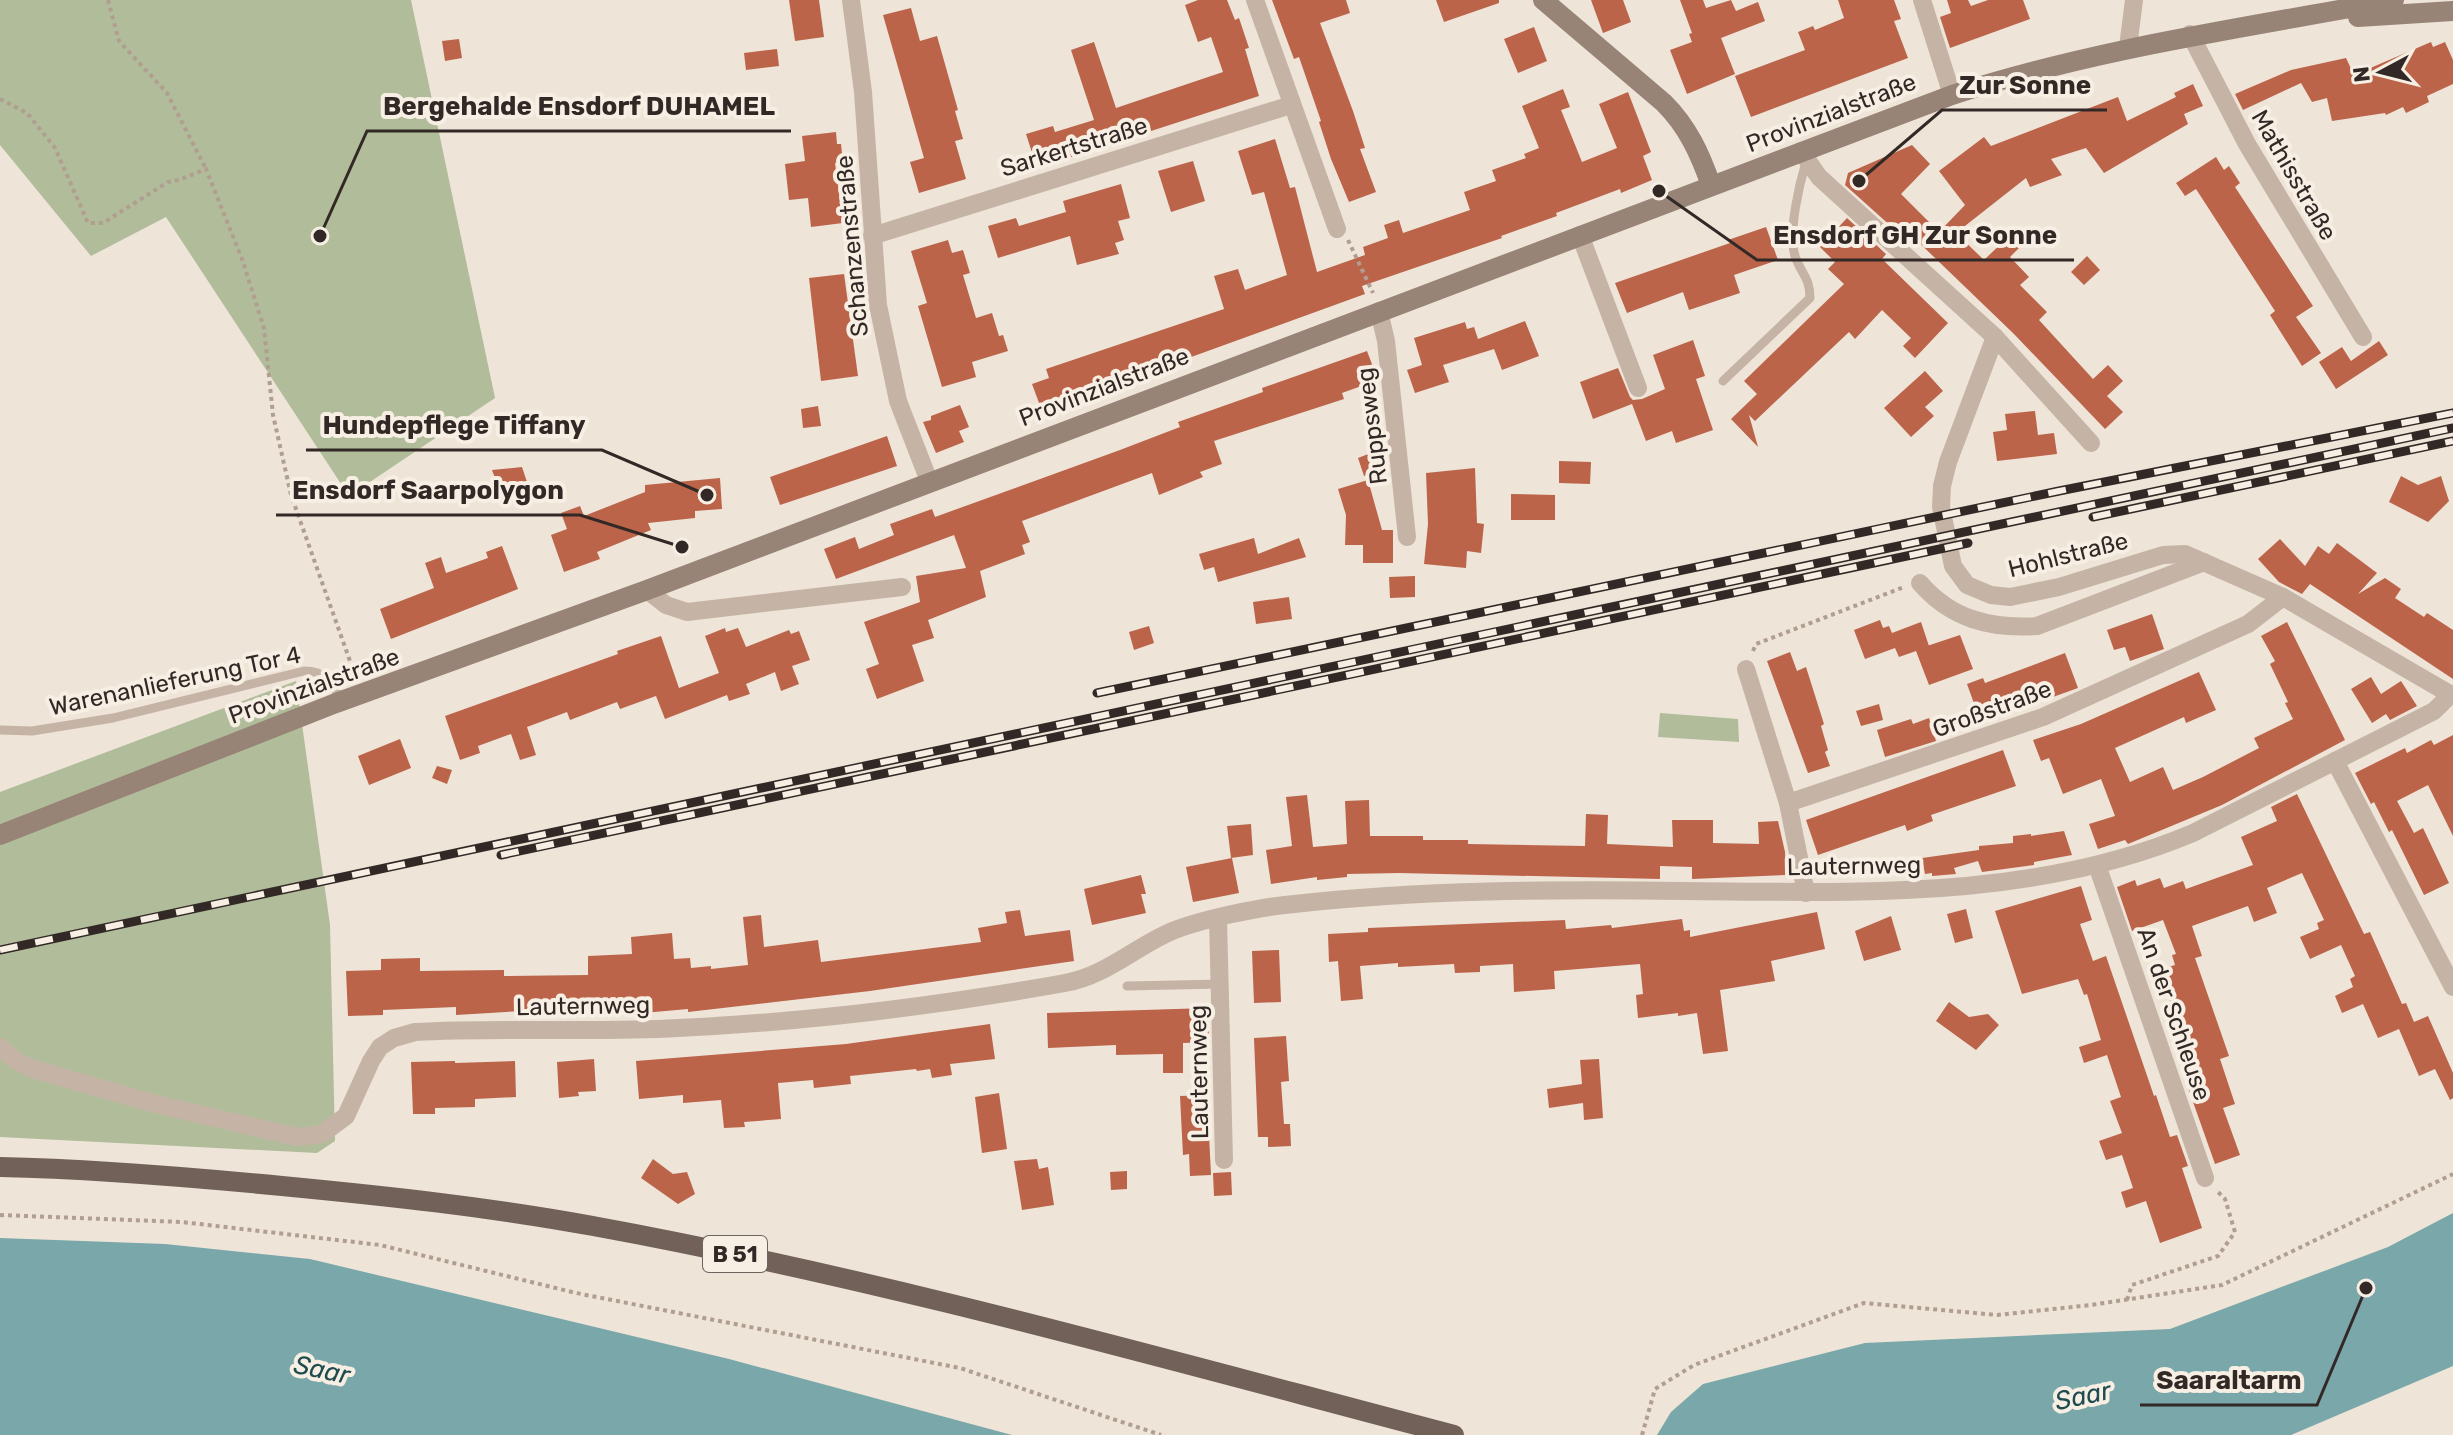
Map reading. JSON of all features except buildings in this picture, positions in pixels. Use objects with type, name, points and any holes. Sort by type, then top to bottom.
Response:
[{"type":"main road","name":"B 51","points":[[0,1167],[177,1176],[348,1192],[590,1226],[734,1254],[948,1303],[1454,1435]]},
{"type":"street","name":"Schanzenstraße","points":[[851,0],[863,92],[878,305],[898,401],[929,481]]},
{"type":"street","points":[[1255,0],[1337,229]]},
{"type":"street","points":[[1544,0],[1682,122],[1700,154],[1711,185]]},
{"type":"street","points":[[1922,0],[1952,95]]},
{"type":"street","points":[[2128,47],[2134,0]]},
{"type":"street","name":"Provinzialstraße","points":[[0,835],[1711,185],[1804,156],[1952,95],[2054,64],[2128,47],[2394,0]]},
{"type":"street","name":"Provinzialstraße","points":[[2294,19],[2453,11]]},
{"type":"street","name":"Mathisstraße","points":[[2190,34],[2247,144],[2363,337]]},
{"type":"street","name":"Sarkertstraße","points":[[872,236],[1291,105]]},
{"type":"street","points":[[1804,156],[1819,177],[1995,337],[2091,443]]},
{"type":"street","points":[[1580,235],[1638,388]]},
{"type":"street","name":"Ruppsweg","points":[[1379,311],[1386,341],[1407,537]]},
{"type":"street","name":"Hohlstraße","points":[[1995,337],[1942,486],[1941,507],[1953,566],[1967,585],[1991,595],[2010,597],[2059,587],[2163,555],[2185,554],[2283,597],[2452,695]]},
{"type":"street","name":"Hohlstraße","points":[[1920,583],[1952,612],[1980,623],[2008,628],[2037,626],[2204,562]]},
{"type":"street","points":[[647,590],[666,605],[687,612],[902,587]]},
{"type":"street","name":"Großstraße","points":[[1788,803],[2043,717],[2248,624],[2283,597]]},
{"type":"street","points":[[1746,669],[1788,803],[1806,893]]},
{"type":"street","name":"Lauternweg","points":[[0,1047],[15,1060],[33,1069],[230,1123],[297,1137],[322,1134],[346,1116],[380,1047],[394,1038],[415,1032],[678,1028],[827,1016],[1012,992],[1079,980],[1107,969],[1174,930],[1288,904],[1441,894],[1678,890],[1806,893],[1900,891],[1971,885],[2097,865],[2159,847],[2193,833],[2434,711],[2452,695]]},
{"type":"street","points":[[2335,761],[2448,966],[2453,987]]},
{"type":"street","name":"An der Schleuse","points":[[2097,865],[2205,1178]]},
{"type":"street","name":"Lauternweg","points":[[1218,919],[1224,1160]]},
{"type":"lane","name":"Provinzialstraße","points":[[1723,381],[1810,298],[1808,277],[1794,253],[1798,186],[1804,156]]},
{"type":"lane","name":"Warenanlieferung Tor 4","points":[[0,730],[32,731],[113,718],[304,671],[317,671],[329,678],[343,703]]},
{"type":"lane","name":"Lauternweg","points":[[1127,986],[1221,984]]},
{"type":"path","points":[[108,0],[119,41],[167,93],[206,169],[242,259],[264,328],[273,415],[291,495],[330,611],[363,695]]},
{"type":"path","points":[[0,99],[27,113],[55,148],[88,223],[103,223],[168,182],[206,169]]},
{"type":"path","points":[[1337,229],[1352,243],[1379,311]]},
{"type":"path","points":[[1746,669],[1756,644],[1896,589],[1920,583]]},
{"type":"path","points":[[1642,1435],[1655,1389],[1694,1365],[1864,1303],[1997,1315],[2222,1285],[2453,1174]]},
{"type":"path","points":[[2127,1300],[2132,1285],[2218,1256],[2235,1232],[2225,1199],[2205,1178]]},
{"type":"path","points":[[0,1215],[182,1222],[380,1245],[576,1293],[960,1368],[1161,1435]]},
{"type":"green space","points":[[0,0],[411,0],[495,398],[349,496],[166,217],[91,256],[0,145]]},
{"type":"green space","points":[[296,681],[330,925],[335,1141],[317,1153],[0,1137],[0,792]]},
{"type":"green space","points":[[1660,713],[1738,719],[1739,742],[1658,737]]},
{"type":"water","name":"Saar","points":[[2453,1213],[2453,1366],[2291,1435],[1657,1435],[1671,1412],[1703,1384],[1865,1343],[2170,1329],[2388,1247]]},
{"type":"water","name":"Saar","points":[[0,1238],[165,1244],[310,1259],[729,1359],[1012,1435],[0,1435]]},
{"type":"railway","points":[[1097,693],[2059,491],[2453,413]]},
{"type":"railway","points":[[0,950],[2453,428]]},
{"type":"railway","points":[[2093,517],[2453,441]]},
{"type":"railway","points":[[501,855],[1968,543]]},
{"type":"place","name":"Zur Sonne","points":[[1859,181]]},
{"type":"place","name":"Ensdorf GH Zur Sonne","points":[[1659,191]]},
{"type":"place","name":"Bergehalde Ensdorf DUHAMEL","points":[[320,236]]},
{"type":"place","name":"Hundepflege Tiffany","points":[[707,495]]},
{"type":"place","name":"Ensdorf Saarpolygon","points":[[682,547]]},
{"type":"place","name":"Saaraltarm","points":[[2366,1288]]}]
